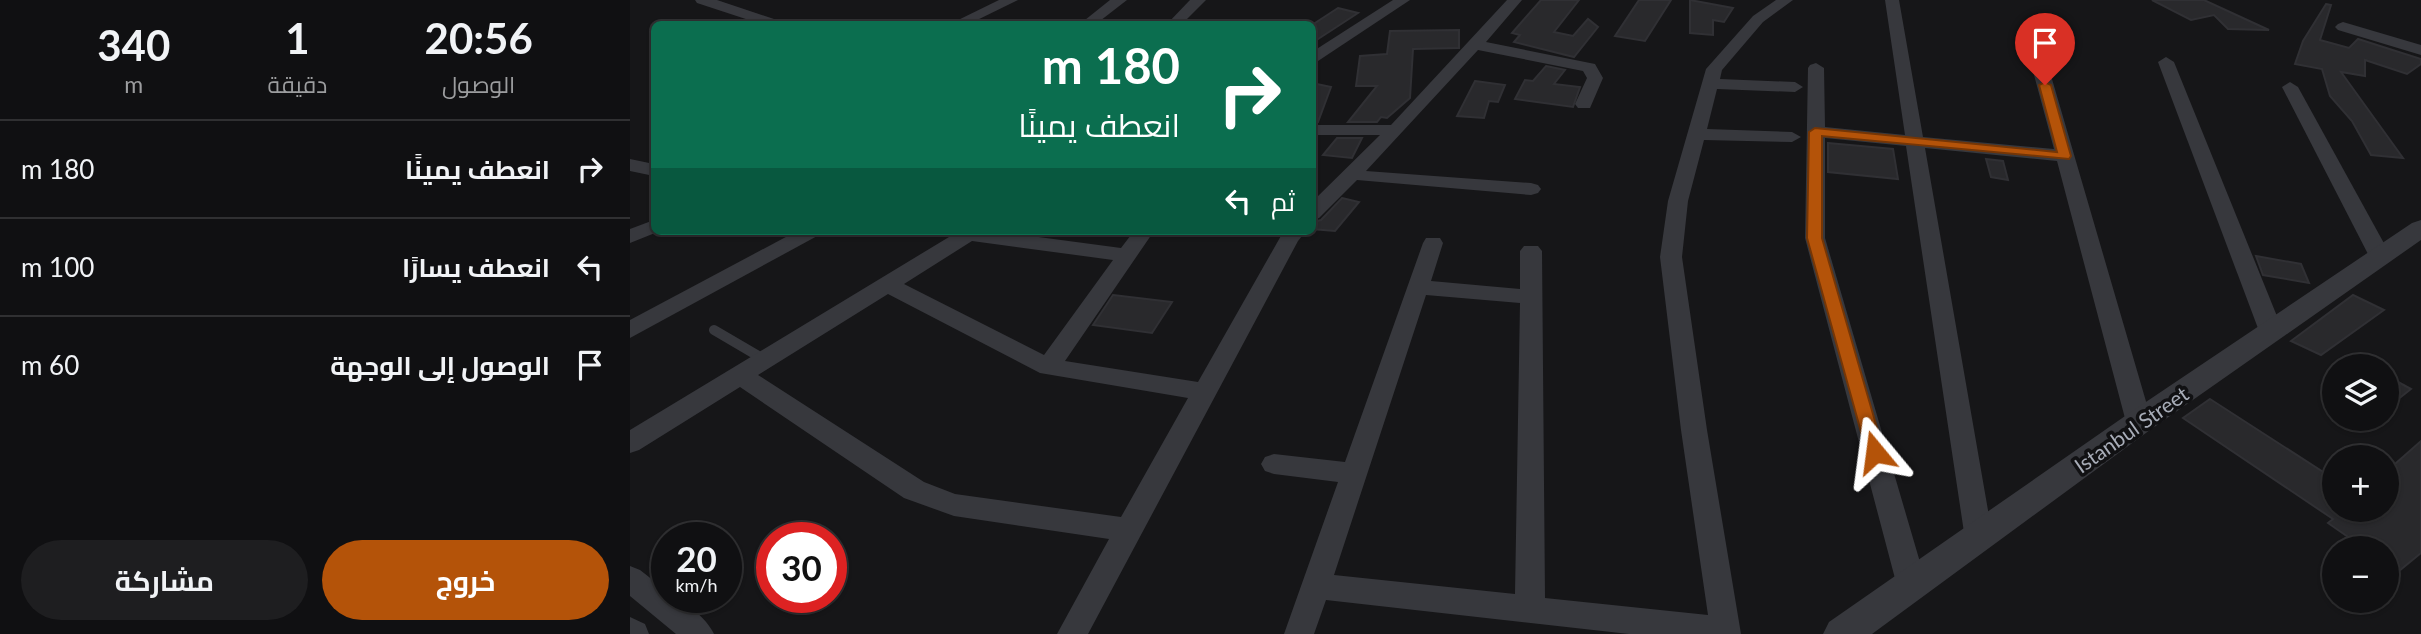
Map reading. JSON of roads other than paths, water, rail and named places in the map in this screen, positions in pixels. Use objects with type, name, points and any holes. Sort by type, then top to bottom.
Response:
[{"type":"street","points":[[702,0],[766,21]]},
{"type":"street","points":[[965,21],[1012,0]]},
{"type":"street","points":[[1091,21],[1120,0]]},
{"type":"street","points":[[1177,21],[1199,0]]},
{"type":"street","points":[[1316,57],[1403,0]]},
{"type":"street","points":[[1316,210],[1396,130],[1515,0]]},
{"type":"street","points":[[1317,586],[1726,633],[1690,403],[1671,257],[1678,201],[1714,69],[1758,19],[1786,0]]},
{"type":"street","points":[[1892,0],[1979,539]]},
{"type":"street","points":[[2343,27],[2421,50]]},
{"type":"street","points":[[2032,38],[2139,422]]},
{"type":"street","points":[[1474,44],[1589,67],[1595,78],[1584,104]]},
{"type":"street","points":[[2166,62],[2271,331]]},
{"type":"street","points":[[1816,68],[1815,238],[1912,586]]},
{"type":"street","points":[[1709,84],[1796,87]]},
{"type":"street","points":[[2290,87],[2380,256]]},
{"type":"street","points":[[1316,130],[1396,130]]},
{"type":"street","points":[[1815,132],[2065,156]]},
{"type":"street","points":[[1696,134],[1792,137]]},
{"type":"street","points":[[630,165],[651,169]]},
{"type":"street","points":[[1353,173],[1368,177],[1531,189]]},
{"type":"street","points":[[630,237],[651,227]]},
{"type":"street","name":"Istanbul Street","points":[[1842,634],[1979,539],[2139,422],[2421,228]]},
{"type":"street","points":[[630,330],[805,235]]},
{"type":"street","points":[[630,443],[887,284],[955,235]]},
{"type":"street","points":[[973,235],[1127,255]]},
{"type":"street","points":[[1048,367],[1141,235]]},
{"type":"street","points":[[1072,634],[1292,235]]},
{"type":"street","points":[[1299,634],[1433,243]]},
{"type":"street","points":[[1530,609],[1531,251]]},
{"type":"street","points":[[887,284],[1048,367],[1205,392]]},
{"type":"street","points":[[1418,287],[1531,297]]},
{"type":"street","points":[[740,375],[914,490],[954,505],[1129,530]]},
{"type":"street","points":[[1274,464],[1355,474]]},
{"type":"street","points":[[630,579],[699,634]]},
{"type":"lane","points":[[714,330],[765,360]]}]
